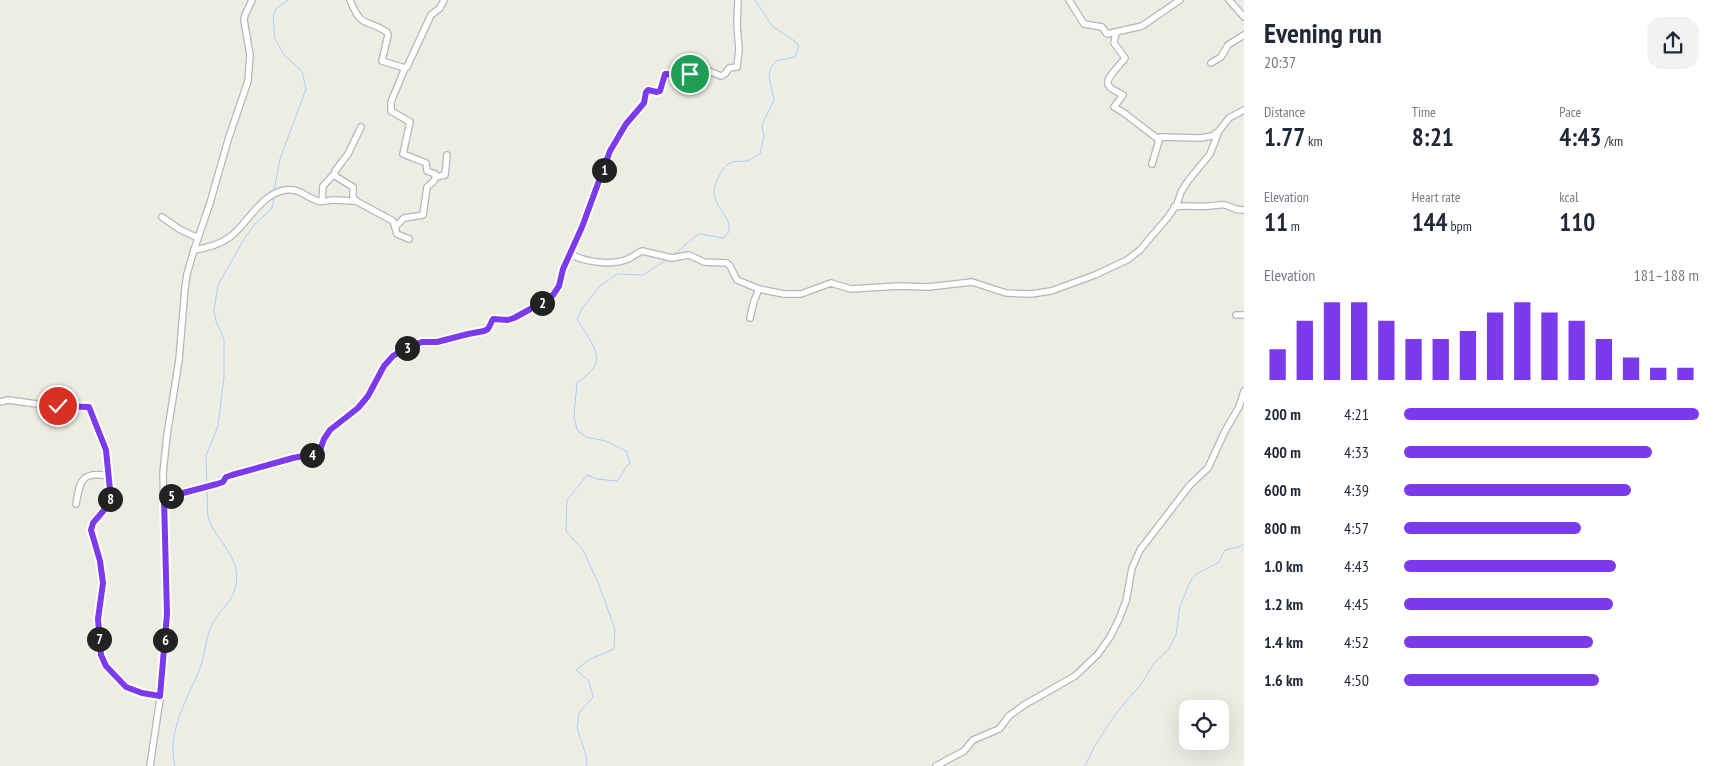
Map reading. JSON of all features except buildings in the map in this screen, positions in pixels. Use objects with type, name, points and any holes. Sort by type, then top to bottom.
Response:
[{"type":"street","points":[[150,766],[160,696],[167,614],[163,473],[165,447],[179,360],[187,274],[248,81],[250,55],[244,20],[252,0]]},
{"type":"street","points":[[350,0],[358,17],[365,23],[387,32],[382,61],[405,68]]},
{"type":"street","points":[[436,177],[435,174],[426,171],[426,163],[403,154],[410,122],[392,113],[391,102],[431,15],[438,10],[444,0]]},
{"type":"street","points":[[164,498],[223,482],[226,477],[232,475],[293,458],[319,453],[324,439],[330,430],[358,408],[368,396],[384,366],[393,356],[406,348],[422,342],[437,342],[484,331],[488,329],[493,319],[508,320],[537,306],[553,295],[559,286],[563,269],[582,227],[610,151],[626,124],[644,103],[646,92],[648,90],[660,91],[665,74],[689,77],[694,65],[721,76],[729,68],[737,67],[739,49],[737,25],[738,0]]},
{"type":"street","points":[[1069,0],[1084,24],[1102,27],[1107,34],[1142,26],[1180,0]]},
{"type":"street","points":[[1229,0],[1244,17]]},
{"type":"street","points":[[1116,32],[1114,43],[1125,58],[1108,79],[1107,84],[1109,87],[1123,95],[1114,107],[1158,139]]},
{"type":"street","points":[[1211,63],[1221,57],[1228,44],[1244,35]]},
{"type":"street","points":[[570,254],[591,261],[622,261],[642,251],[672,258],[689,255],[704,262],[727,263],[736,280],[759,289],[784,294],[801,294],[832,283],[851,289],[899,286],[928,287],[972,282],[1006,293],[1031,294],[1051,291],[1095,275],[1128,260],[1140,250],[1153,237],[1177,204],[1181,192],[1188,181],[1210,154],[1219,131],[1228,118],[1244,110]]},
{"type":"street","points":[[322,201],[323,186],[348,154],[361,127]]},
{"type":"street","points":[[1152,164],[1158,139],[1164,136],[1201,138],[1212,136],[1219,131]]},
{"type":"street","points":[[396,226],[402,219],[423,215],[427,187],[436,177],[445,175],[448,155]]},
{"type":"street","points":[[334,174],[336,178],[353,187],[353,197],[356,202]]},
{"type":"street","points":[[194,250],[210,247],[229,238],[261,205],[278,192],[291,190],[297,190],[318,202],[332,200],[356,202],[393,221],[397,234],[409,239]]},
{"type":"street","points":[[1174,208],[1218,204],[1239,211],[1244,210]]},
{"type":"street","points":[[162,217],[179,229],[198,238]]},
{"type":"street","points":[[750,318],[759,289]]},
{"type":"street","points":[[1236,315],[1244,315]]},
{"type":"street","points":[[936,766],[964,751],[973,740],[999,729],[1010,716],[1024,705],[1075,676],[1098,654],[1110,637],[1123,610],[1132,568],[1140,550],[1190,485],[1208,468],[1225,431],[1239,407],[1244,391]]},
{"type":"street","points":[[0,402],[8,400],[51,406],[89,407],[106,450],[110,500],[93,523],[91,530],[100,561],[103,583],[98,619],[101,655],[106,666],[126,687],[142,693],[160,696]]},
{"type":"street","points":[[76,504],[83,479],[91,474],[108,476]]},
{"type":"waterway","points":[[274,191],[280,159],[306,89],[302,71],[284,55],[275,39],[273,16],[276,9],[288,0]]},
{"type":"waterway","points":[[673,255],[700,234],[723,238],[727,234],[729,225],[715,198],[716,184],[724,167],[728,164],[748,160],[760,154],[764,136],[762,125],[774,100],[769,77],[771,68],[776,61],[795,57],[799,46],[772,26],[755,0]]},
{"type":"waterway","points":[[207,485],[206,456],[218,426],[224,377],[224,339],[216,321],[214,310],[218,285],[244,239],[254,225],[272,208],[274,197]]},
{"type":"waterway","points":[[587,766],[586,755],[577,728],[579,713],[593,697],[589,681],[576,670],[590,659],[614,649],[615,629],[599,585],[583,550],[566,531],[567,500],[587,475],[597,479],[617,481],[630,462],[626,451],[606,441],[586,437],[577,430],[574,416],[577,383],[592,370],[597,358],[592,344],[577,319],[581,310],[600,286],[617,274],[643,275],[668,259]]},
{"type":"waterway","points":[[175,766],[173,740],[180,716],[200,668],[211,627],[232,597],[236,585],[237,575],[232,558],[209,520],[207,489]]},
{"type":"waterway","points":[[1085,766],[1094,747],[1117,712],[1142,683],[1154,663],[1168,650],[1176,635],[1180,606],[1191,580],[1198,573],[1219,562],[1225,550],[1244,544]]},
{"type":"route","points":[[58,406],[89,407],[106,450],[110,500],[93,523],[91,530],[100,561],[103,583],[98,619],[102,661],[126,687],[142,693],[160,696],[167,614],[164,498],[223,482],[226,477],[232,475],[321,452],[324,439],[330,430],[358,408],[368,396],[384,366],[393,356],[406,348],[422,342],[433,343],[484,331],[488,329],[493,319],[508,320],[514,318],[553,295],[559,286],[563,269],[582,227],[610,151],[626,124],[644,103],[648,90],[660,91],[665,74],[686,78],[690,74]]}]
